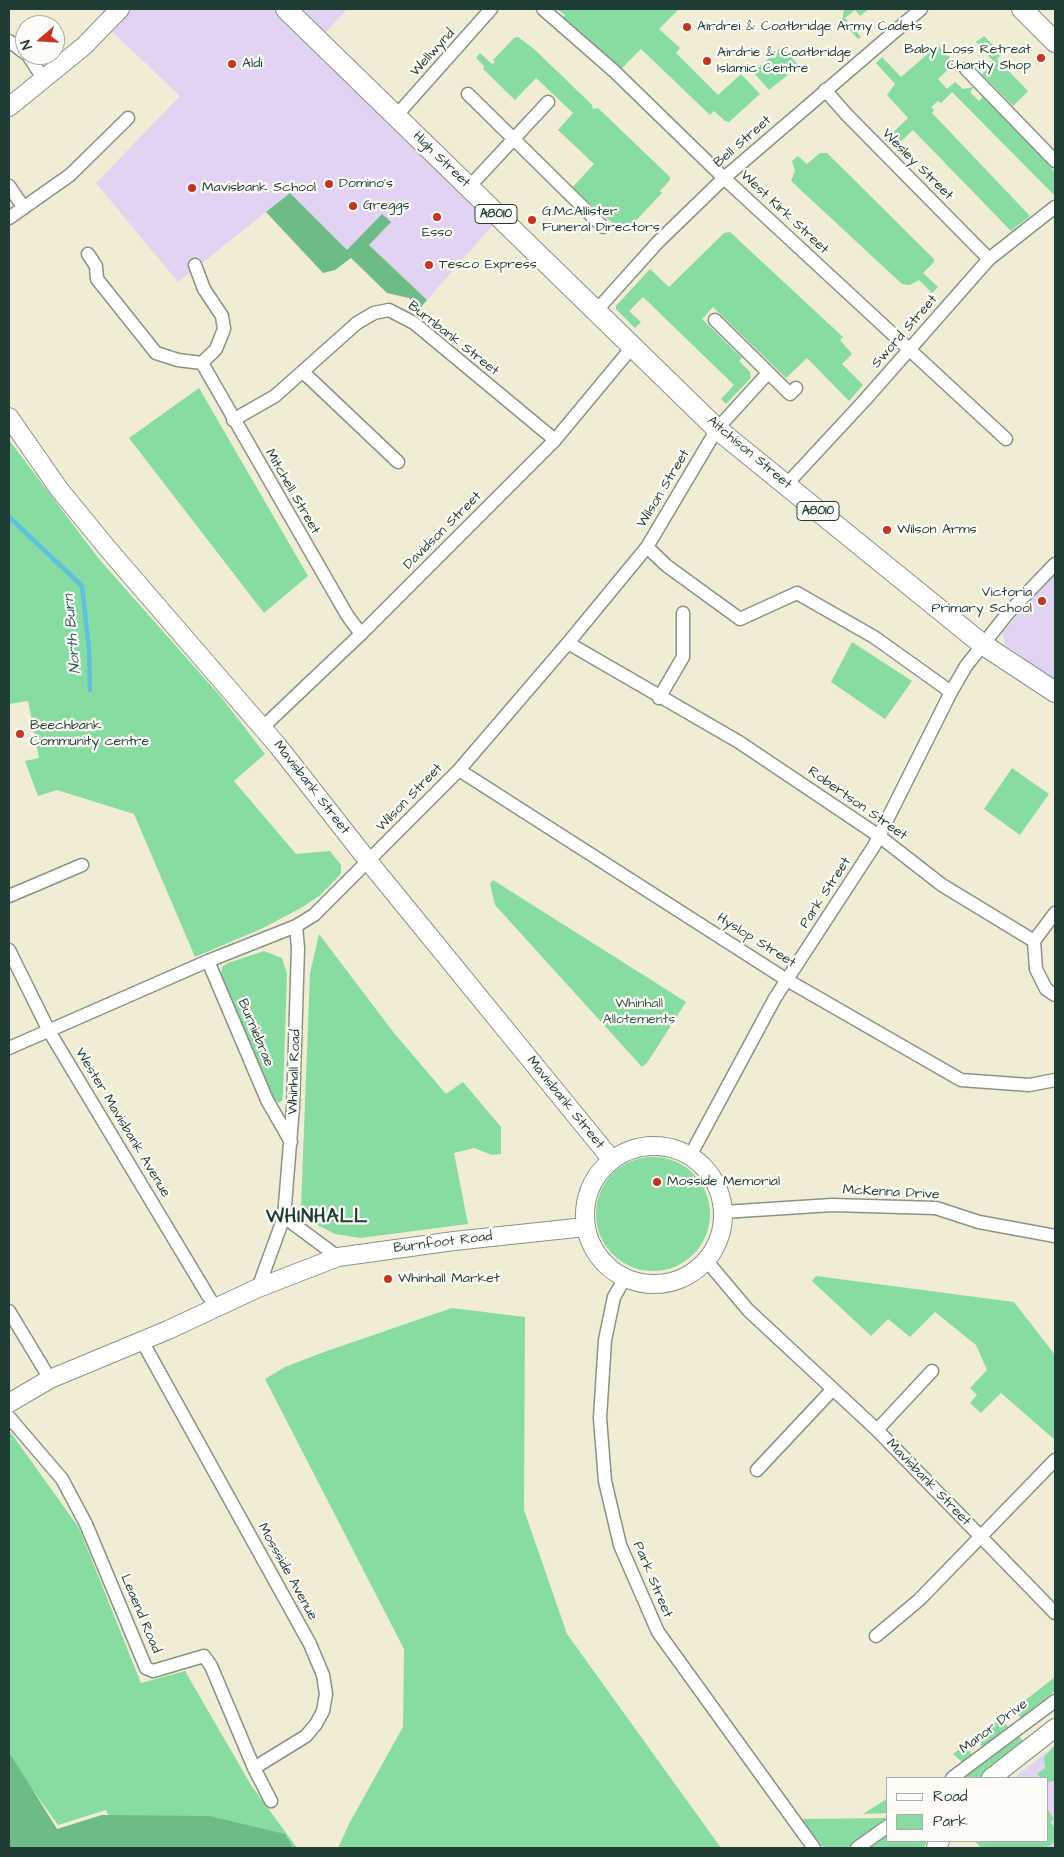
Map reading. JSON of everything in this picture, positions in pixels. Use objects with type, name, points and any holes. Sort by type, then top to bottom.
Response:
[{"type":"main road","name":"High Street","points":[[286,9],[596,311]]},
{"type":"main road","points":[[1022,9],[1055,42]]},
{"type":"main road","name":"Aitchison Street","points":[[596,311],[717,429],[982,644],[1055,692]]},
{"type":"street","points":[[9,107],[84,46],[120,9]]},
{"type":"street","name":"Wellwynd","points":[[396,116],[491,9]]},
{"type":"street","name":"West Kirk Street","points":[[543,9],[614,71],[724,178],[1006,438]]},
{"type":"street","name":"Bell Street","points":[[596,311],[658,242],[724,178],[921,9]]},
{"type":"street","points":[[34,65],[44,80]]},
{"type":"street","points":[[966,69],[1055,161]]},
{"type":"street","name":"Wesley Street","points":[[825,90],[847,115],[989,259]]},
{"type":"street","points":[[468,94],[512,140],[603,227]]},
{"type":"street","points":[[469,186],[548,102]]},
{"type":"street","points":[[9,218],[70,175],[128,118]]},
{"type":"street","points":[[9,186],[24,208]]},
{"type":"street","name":"Sword Street","points":[[786,485],[910,350],[989,259],[1055,207]]},
{"type":"street","points":[[88,254],[96,266],[97,279],[156,353],[178,360],[202,363],[216,349],[224,329],[222,316],[204,289],[195,265]]},
{"type":"street","name":"Burnbank Street","points":[[233,420],[275,396],[357,323],[374,313],[389,310],[414,323],[555,440]]},
{"type":"street","points":[[714,320],[790,394],[796,388]]},
{"type":"street","name":"Davidson Street","points":[[263,728],[361,634],[555,440],[633,346]]},
{"type":"street","name":"Mitchell Street","points":[[202,363],[233,420],[347,615],[361,634]]},
{"type":"street","points":[[304,372],[398,462]]},
{"type":"street","name":"Wilson Street","points":[[9,1048],[208,961],[296,926],[314,915],[459,770],[568,643],[647,547],[717,429],[768,373]]},
{"type":"street","name":"Mavisbank Street","points":[[9,417],[59,489],[108,549],[263,728],[369,862],[612,1160]]},
{"type":"street","points":[[647,547],[667,566],[740,619],[797,593],[874,637],[951,692]]},
{"type":"street","name":"Park Street","points":[[690,1156],[788,980],[879,836],[951,692],[982,644],[1055,564]]},
{"type":"street","points":[[660,698],[682,657],[683,613]]},
{"type":"street","name":"Robertson Street","points":[[568,643],[660,698],[739,742],[879,836],[942,885],[1034,941]]},
{"type":"street","name":"Hyslop Street","points":[[459,770],[788,980],[962,1080],[1029,1085],[1055,1080]]},
{"type":"street","points":[[9,896],[82,865]]},
{"type":"street","points":[[1053,920],[1034,941],[1036,969],[1046,989],[1055,995]]},
{"type":"street","name":"Whinhall Road","points":[[258,1288],[284,1217],[291,1142],[298,948],[296,926]]},
{"type":"street","name":"Wester Mavisbank Avenue","points":[[9,950],[49,1031],[216,1309]]},
{"type":"street","name":"Burniebrae","points":[[208,961],[267,1100],[291,1142]]},
{"type":"street","points":[[652,1146],[671,1148],[690,1156],[704,1168],[718,1188],[723,1212],[721,1230],[716,1246],[706,1260],[683,1278],[664,1284],[644,1284],[625,1278],[602,1261],[594,1251],[585,1228],[585,1206],[591,1185],[612,1160],[625,1152],[652,1146]]},
{"type":"street","name":"McKenna Drive","points":[[723,1212],[832,1205],[936,1208],[979,1222],[1055,1236]]},
{"type":"street","points":[[284,1217],[338,1257]]},
{"type":"street","name":"Burnfoot Road","points":[[258,1288],[338,1257],[454,1241],[585,1228]]},
{"type":"street","name":"Mavisbank Street","points":[[706,1260],[748,1310],[877,1430],[1055,1613]]},
{"type":"street","name":"Park Street","points":[[625,1278],[614,1297],[605,1340],[600,1418],[605,1481],[620,1545],[658,1632],[814,1848]]},
{"type":"street","points":[[9,1403],[50,1379],[216,1309],[258,1288]]},
{"type":"street","points":[[9,1311],[50,1379]]},
{"type":"street","name":"Mossside Avenue","points":[[142,1341],[310,1644],[323,1675],[326,1694],[324,1711],[316,1724],[306,1736],[254,1768]]},
{"type":"street","name":"Mavisbank Street","points":[[877,1430],[932,1371]]},
{"type":"street","points":[[757,1470],[833,1389]]},
{"type":"street","name":"Leaend Road","points":[[9,1417],[62,1479],[86,1524],[146,1668],[153,1671],[204,1656],[211,1666],[254,1768]]},
{"type":"street","points":[[979,1537],[1055,1460]]},
{"type":"street","name":"Mavisbank Street","points":[[876,1636],[919,1600],[979,1537]]},
{"type":"street","name":"Manor Drive","points":[[953,1777],[1055,1701]]},
{"type":"street","points":[[992,1777],[1055,1728]]},
{"type":"street","points":[[254,1768],[271,1801]]},
{"type":"street","points":[[857,1848],[886,1827]]},
{"type":"shaded area","points":[[101,9],[347,9],[319,40],[500,217],[420,308],[409,298],[387,293],[290,193],[178,282],[96,183],[180,96],[105,25]]},
{"type":"shaded area","name":"Victoria Primary School","points":[[1055,571],[1055,680],[1005,645],[1003,632]]},
{"type":"shaded area","points":[[1055,1745],[1055,1848],[981,1848],[976,1842],[1049,1842],[1049,1777],[1015,1777]]},
{"type":"green space","points":[[557,9],[679,9],[659,29],[680,48],[676,53],[718,95],[741,74],[760,94],[729,122],[725,121],[714,111],[710,115],[641,49],[616,74],[559,22],[565,15]]},
{"type":"green space","points":[[844,9],[869,9],[860,16],[855,10],[845,18],[861,37],[858,39],[842,22]]},
{"type":"green space","points":[[984,36],[1002,54],[997,59],[1028,91],[1013,106],[982,74],[994,62],[976,42]]},
{"type":"green space","points":[[518,37],[534,49],[592,105],[593,109],[598,108],[670,177],[670,180],[660,191],[662,193],[624,233],[572,188],[594,164],[558,130],[573,113],[536,78],[515,100],[483,69],[484,66],[476,58],[480,53],[492,64],[495,62],[493,60],[514,38]]},
{"type":"green space","points":[[938,45],[955,63],[938,79],[947,89],[955,82],[963,89],[974,87],[970,92],[979,101],[984,96],[1055,172],[1055,196],[952,92],[941,103],[938,101],[931,107],[934,110],[932,113],[1030,216],[1011,231],[913,130],[894,148],[885,140],[908,118],[887,95],[895,84],[876,63],[882,57],[901,77]]},
{"type":"green space","points":[[782,47],[799,66],[769,90],[753,72]]},
{"type":"green space","points":[[820,153],[827,153],[934,259],[934,262],[923,273],[938,287],[932,293],[919,280],[910,285],[902,284],[791,181],[795,171],[792,161],[798,156],[807,164]]},
{"type":"green space","points":[[290,193],[347,250],[382,214],[391,222],[369,245],[427,300],[420,308],[409,298],[387,293],[351,258],[335,270],[323,273],[266,212]]},
{"type":"green space","points":[[730,232],[843,337],[840,340],[852,354],[842,364],[863,385],[849,401],[807,358],[786,378],[713,307],[702,319],[742,358],[739,361],[750,372],[751,378],[726,404],[721,399],[734,385],[643,297],[629,311],[641,322],[635,328],[616,309],[616,306],[650,269],[669,287],[724,233]]},
{"type":"green space","points":[[199,388],[308,576],[264,613],[129,438]]},
{"type":"green space","points":[[9,440],[99,559],[221,697],[265,754],[234,781],[296,854],[330,851],[341,865],[341,873],[335,880],[319,896],[301,908],[261,929],[195,957],[134,814],[57,790],[38,796],[25,761],[39,758],[28,701],[9,704]]},
{"type":"green space","points":[[852,642],[912,681],[885,719],[831,682]]},
{"type":"green space","points":[[1012,768],[1049,794],[1020,835],[984,809]]},
{"type":"green space","name":"Whinhall Allotements","points":[[493,880],[686,1002],[647,1063],[642,1067],[495,905],[490,884]]},
{"type":"green space","points":[[319,934],[394,1033],[446,1094],[463,1082],[501,1127],[501,1154],[492,1155],[474,1148],[454,1153],[468,1224],[360,1238],[335,1234],[319,1226],[308,1217],[301,1206],[310,973]]},
{"type":"green space","points":[[264,951],[282,958],[287,974],[283,1095],[282,1101],[279,1103],[274,1099],[221,975],[222,967],[228,963]]},
{"type":"green space","points":[[653,1157],[675,1162],[693,1174],[705,1192],[710,1214],[705,1236],[693,1254],[675,1266],[653,1271],[631,1266],[613,1254],[601,1236],[596,1214],[601,1192],[613,1174],[631,1162]]},
{"type":"green space","points":[[816,1276],[1014,1302],[1055,1355],[1055,1440],[1001,1393],[981,1413],[970,1403],[977,1395],[970,1388],[987,1370],[976,1345],[935,1312],[910,1337],[888,1319],[871,1336],[812,1281]]},
{"type":"green space","points":[[452,1308],[525,1317],[524,1510],[567,1634],[721,1848],[338,1848],[350,1822],[403,1727],[404,1649],[265,1379],[285,1367],[324,1352]]},
{"type":"green space","points":[[9,1430],[79,1528],[141,1683],[185,1671],[251,1785],[297,1848],[125,1848],[106,1810],[58,1825],[21,1774],[9,1751]]},
{"type":"green space","points":[[1055,1677],[1055,1691],[1021,1718],[1014,1709]]},
{"type":"green space","points":[[1001,1718],[1008,1727],[982,1747],[976,1738]]},
{"type":"green space","points":[[1018,1735],[1024,1742],[980,1777],[961,1777]]},
{"type":"green space","points":[[965,1745],[972,1755],[962,1762],[953,1754]]},
{"type":"green space","points":[[1055,1745],[1055,1781],[1049,1782],[1049,1777],[1040,1777],[1037,1774],[1045,1768],[1044,1757]]},
{"type":"green space","points":[[9,1752],[57,1829],[102,1815],[209,1816],[285,1834],[293,1848],[9,1848]]},
{"type":"green space","points":[[886,1799],[886,1813],[863,1814]]},
{"type":"green space","points":[[1049,1812],[1054,1819],[1050,1822],[1055,1828],[1055,1842],[1046,1848],[981,1848],[976,1842],[1049,1842]]},
{"type":"green space","points":[[886,1818],[848,1848],[824,1848],[801,1819]]},
{"type":"green space","points":[[886,1834],[886,1842],[927,1842],[924,1848],[868,1848]]},
{"type":"waterway","name":"North Burn","points":[[9,517],[82,586],[89,649],[90,690]]},
{"type":"place","name":"Airdrei & Coatbridge Army Cadets","points":[[687,27]]},
{"type":"place","name":"Baby Loss Retreat Charity Shop","points":[[1041,58]]},
{"type":"place","name":"Airdrie & Coatbridge Islamic Centre","points":[[707,61]]},
{"type":"place","name":"Aldi","points":[[232,64]]},
{"type":"place","name":"Domino's","points":[[329,184]]},
{"type":"place","name":"Mavisbank School","points":[[192,188]]},
{"type":"place","name":"Greggs","points":[[353,206]]},
{"type":"place","name":"Esso","points":[[437,217]]},
{"type":"place","name":"G.McAllister Funeral Directors","points":[[532,220]]},
{"type":"place","name":"Tesco Express","points":[[429,265]]},
{"type":"place","name":"Wilson Arms","points":[[887,530]]},
{"type":"place","name":"Victoria Primary School","points":[[1042,601]]},
{"type":"place","name":"Beechbank Community centre","points":[[20,734]]},
{"type":"place","name":"Mosside Memorial","points":[[657,1182]]},
{"type":"place","name":"Whinhall Market","points":[[388,1279]]},
{"type":"district","name":"WHINHALL","points":[[317,1218]]}]
